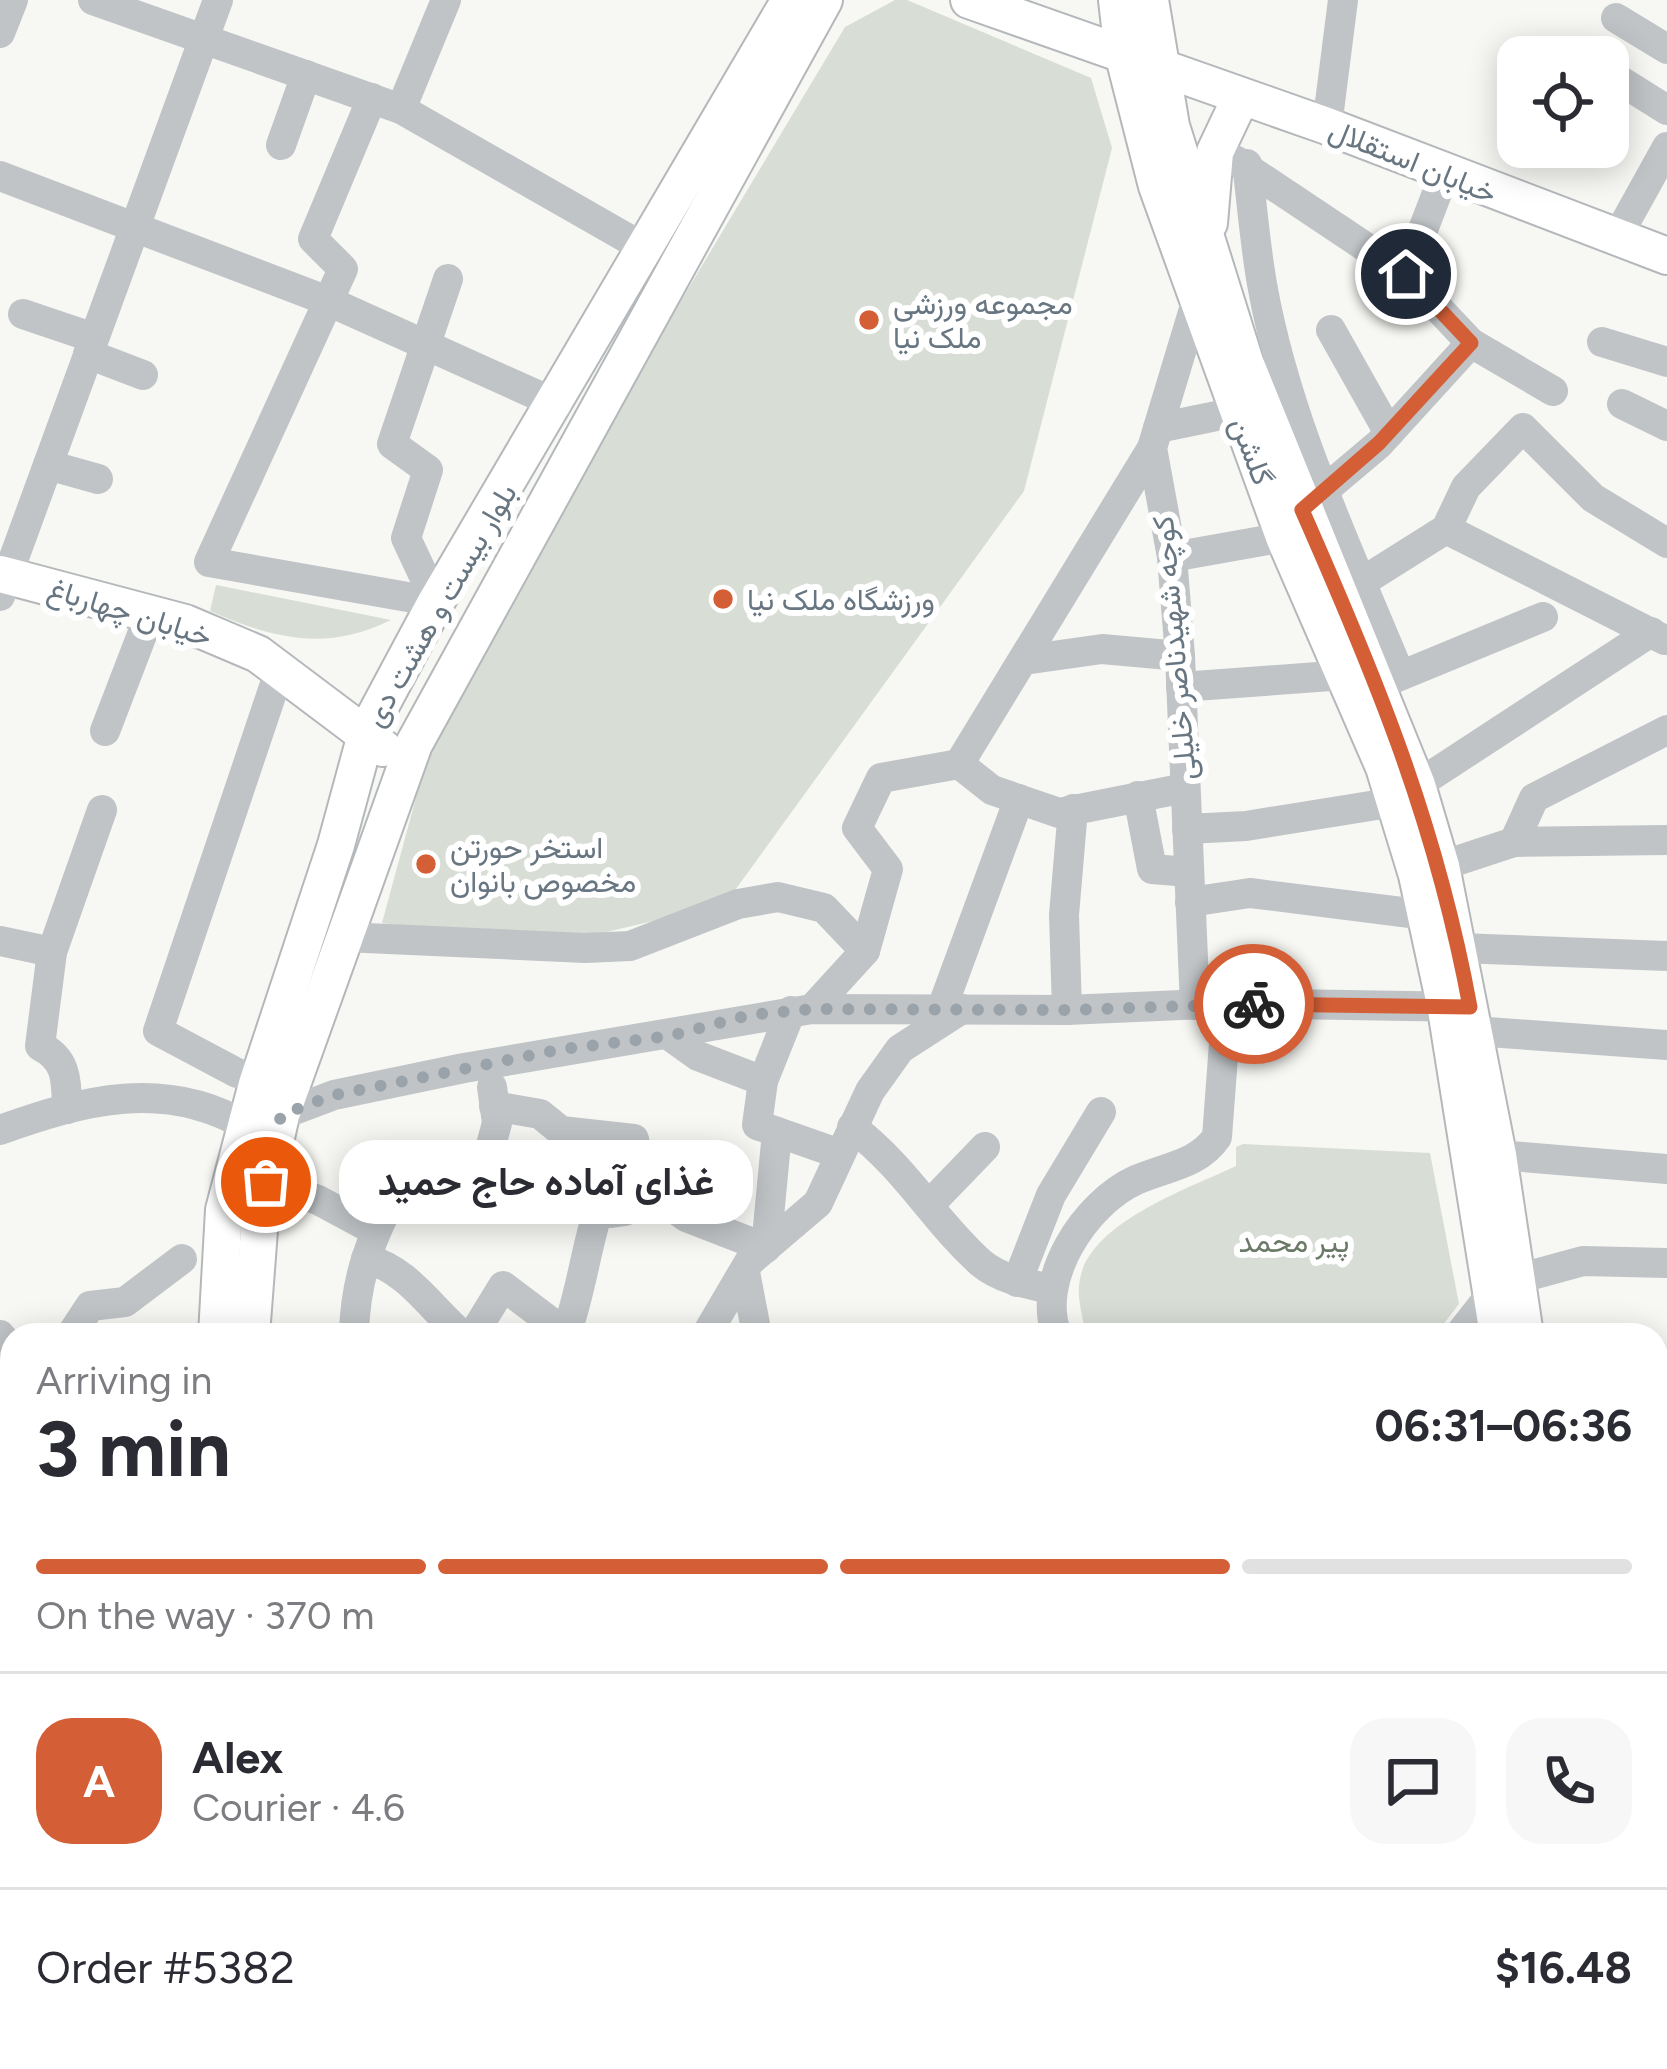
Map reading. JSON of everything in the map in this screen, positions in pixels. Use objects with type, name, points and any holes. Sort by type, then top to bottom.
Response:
[{"type":"main road","name":"بلوار بیست و هشت دی","points":[[252,1323],[266,1182],[281,1115],[414,743],[574,411],[646,249],[790,0]]},
{"type":"main road","name":"بلوار بیست و هشت دی","points":[[218,1323],[224,1210],[367,731],[436,602],[574,411],[824,0]]},
{"type":"main road","name":"خیابان استقلال","points":[[969,0],[1327,126],[1444,175],[1667,256]]},
{"type":"main road","name":"گلشن","points":[[1118,0],[1123,53],[1156,186],[1236,412],[1351,589],[1406,794],[1426,915],[1463,1016],[1498,1155],[1504,1286],[1499,1323]]},
{"type":"main road","name":"گلشن","points":[[1150,0],[1158,66],[1245,362],[1374,679]]},
{"type":"main road","points":[[1208,245],[1231,158],[1240,97]]},
{"type":"main road","name":"خیابان چهارباغ","points":[[2,582],[150,614],[269,662],[367,731]]},
{"type":"main road","points":[[400,669],[430,667],[443,685]]},
{"type":"main road","points":[[367,731],[385,750],[414,743]]},
{"type":"main road","name":"گلشن","points":[[1406,794],[1441,866],[1459,947],[1463,1016],[1504,1286],[1520,1323]]},
{"type":"main road","points":[[336,845],[372,857]]},
{"type":"street","points":[[0,33],[14,0]]},
{"type":"street","points":[[93,0],[386,104],[646,249]]},
{"type":"street","points":[[2,582],[218,0]]},
{"type":"street","points":[[436,602],[209,562],[344,269],[313,239],[446,0]]},
{"type":"street","points":[[1327,126],[1343,0]]},
{"type":"street","points":[[1616,18],[1667,49]]},
{"type":"street","points":[[281,145],[306,75]]},
{"type":"street","points":[[1629,86],[1667,110]]},
{"type":"street","points":[[1616,238],[1667,147]]},
{"type":"street","points":[[1231,158],[1406,274],[1471,343],[1553,392]]},
{"type":"street","points":[[1231,158],[1262,286],[1303,513]]},
{"type":"street","points":[[1406,274],[1444,175]]},
{"type":"street","points":[[0,176],[328,301],[574,411]]},
{"type":"street","points":[[436,602],[406,538],[428,470],[392,444],[448,279]]},
{"type":"street","name":"کوچه شهیدناصر خلیلی","points":[[1195,1005],[1172,557],[1155,438],[1197,299]]},
{"type":"street","points":[[22,314],[143,375]]},
{"type":"street","points":[[1331,330],[1389,433]]},
{"type":"street","points":[[1602,342],[1667,362]]},
{"type":"street","points":[[1172,557],[1303,513],[1389,433],[1471,343]]},
{"type":"street","points":[[1622,404],[1667,427]]},
{"type":"street","points":[[1051,1289],[1017,1282],[983,1265],[894,1160],[844,1140],[757,1125],[763,1081],[802,1010],[865,951],[888,869],[856,828],[881,778],[959,764],[1155,438],[1236,412]]},
{"type":"street","points":[[1351,589],[1446,530],[1466,487],[1523,428],[1593,498],[1667,543]]},
{"type":"street","points":[[48,465],[98,479]]},
{"type":"street","points":[[1446,530],[1659,636]]},
{"type":"street","points":[[105,731],[150,614]]},
{"type":"street","points":[[1024,660],[1102,649],[1180,672],[1374,679],[1543,617]]},
{"type":"street","points":[[1187,830],[1246,826],[1406,794],[1659,636]]},
{"type":"street","points":[[237,1073],[158,1031],[269,662]]},
{"type":"street","points":[[1514,842],[1534,797],[1667,730]]},
{"type":"street","points":[[959,764],[992,790],[1059,813],[1185,788]]},
{"type":"street","points":[[1138,796],[1152,869],[1190,887],[1426,915]]},
{"type":"street","points":[[714,1323],[754,1261],[818,1203],[844,1140],[900,1049],[952,1008],[1019,799]]},
{"type":"street","points":[[1067,1010],[1064,915],[1073,809]]},
{"type":"street","points":[[67,1109],[66,1072],[56,1054],[40,1046],[46,1030],[52,952],[101,810]]},
{"type":"street","points":[[1441,866],[1514,842],[1667,840]]},
{"type":"street","points":[[344,937],[585,949],[630,946],[738,904],[778,897],[824,908],[865,951]]},
{"type":"street","points":[[0,941],[52,952]]},
{"type":"street","points":[[1459,947],[1667,956]]},
{"type":"street","points":[[1052,1323],[1051,1289],[1072,1237],[1130,1182],[1206,1154],[1217,1137],[1227,1004]]},
{"type":"street","points":[[281,1115],[334,1095],[488,1063],[670,1036],[802,1010],[1067,1010],[1227,1004],[1463,1016],[1667,1045]]},
{"type":"street","points":[[670,1036],[698,1056],[763,1081]]},
{"type":"street","points":[[482,1179],[497,1123],[488,1063]]},
{"type":"street","points":[[0,1130],[125,1094],[215,1108],[246,1126]]},
{"type":"street","points":[[494,1106],[540,1114],[561,1131],[634,1139],[644,1186],[754,1261]]},
{"type":"street","points":[[1017,1282],[1052,1196],[1101,1112]]},
{"type":"street","points":[[757,1323],[754,1261],[777,1132]]},
{"type":"street","points":[[931,1203],[985,1147]]},
{"type":"street","points":[[1498,1155],[1667,1169]]},
{"type":"street","points":[[354,1323],[354,1292],[370,1244],[399,1187],[447,1192],[461,1167],[482,1179],[598,1211],[625,1211],[644,1186]]},
{"type":"street","points":[[266,1182],[318,1200],[370,1244],[380,1262],[452,1323]]},
{"type":"street","points":[[571,1323],[584,1284],[583,1265],[598,1211]]},
{"type":"street","points":[[79,1323],[90,1306],[125,1301],[182,1258]]},
{"type":"street","points":[[1471,1323],[1504,1286],[1583,1261],[1667,1262]]},
{"type":"street","points":[[479,1323],[502,1286],[552,1323]]},
{"type":"green space","name":"مجموعه ورزشی ملک نیا","points":[[895,0],[907,0],[1091,78],[1112,148],[1024,491],[725,904],[547,946],[382,923],[443,698],[845,27]]},
{"type":"green space","points":[[216,585],[391,620],[322,639],[278,635],[210,611]]},
{"type":"green space","name":"پیر محمد","points":[[1236,1147],[1430,1153],[1459,1304],[1444,1323],[1084,1323],[1080,1279],[1102,1240],[1144,1209],[1236,1166]]},
{"type":"way so far","points":[[266,1182],[281,1115],[334,1095],[563,1049],[670,1036],[749,1015],[812,1009],[1067,1010],[1254,1004]]},
{"type":"place","name":"مجموعه ورزشی ملک نیا","points":[[869,320]]},
{"type":"place","name":"ورزشگاه ملک نیا","points":[[723,599]]},
{"type":"place","name":"استخر حورتن مخصوص بانوان","points":[[426,864]]},
{"type":"place","name":"غذای آماده حاج حمید","points":[[266,1182]]},
{"type":"route","points":[[1254,1004],[1470,1007],[1441,866],[1417,785],[1302,510],[1379,443],[1471,343],[1406,274]]}]
